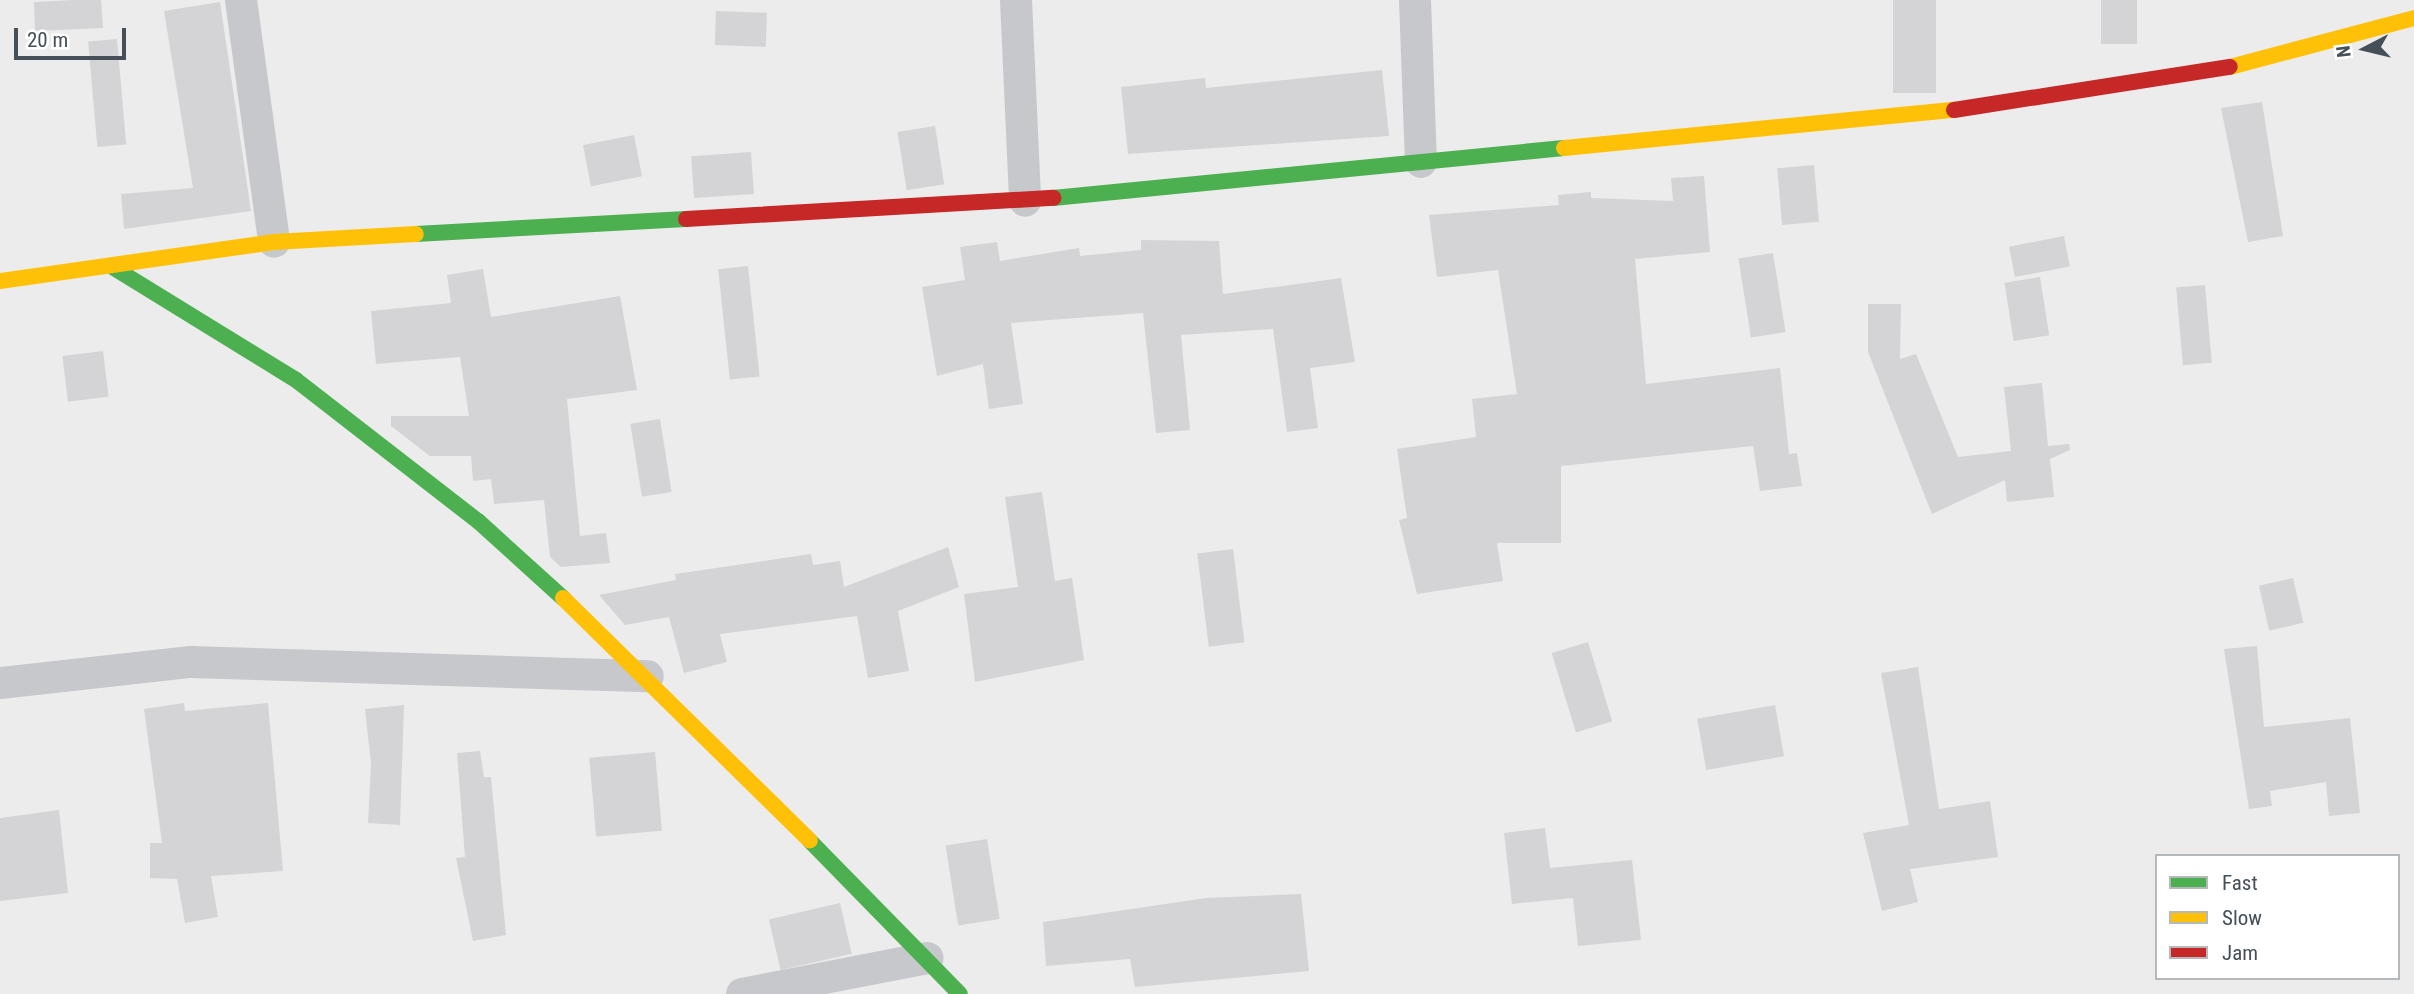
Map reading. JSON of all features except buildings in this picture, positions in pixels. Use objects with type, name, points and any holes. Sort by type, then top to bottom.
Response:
[{"type":"street","points":[[241,0],[274,242]]},
{"type":"street","points":[[1016,0],[1025,201]]},
{"type":"street","points":[[1415,0],[1421,162]]},
{"type":"street","points":[[0,281],[114,268],[274,242],[1025,201],[1972,108],[2234,66],[2414,18]]},
{"type":"street","points":[[114,268],[296,380],[478,521],[648,676],[928,958],[960,994]]},
{"type":"street","points":[[0,683],[191,662],[648,676]]},
{"type":"street","points":[[742,994],[928,958]]},
{"type":"traffic: fast","points":[[1053,198],[1564,148]]},
{"type":"traffic: fast","points":[[416,234],[686,219]]},
{"type":"traffic: fast","points":[[114,268],[296,380],[478,521],[563,598]]},
{"type":"traffic: fast","points":[[810,841],[960,994]]},
{"type":"traffic: slow","points":[[2230,67],[2414,18]]},
{"type":"traffic: slow","points":[[1564,148],[1954,110]]},
{"type":"traffic: slow","points":[[0,281],[274,242],[416,234]]},
{"type":"traffic: slow","points":[[563,598],[810,841]]},
{"type":"traffic: jam","points":[[1954,110],[2230,67]]},
{"type":"traffic: jam","points":[[686,219],[1053,198]]}]
